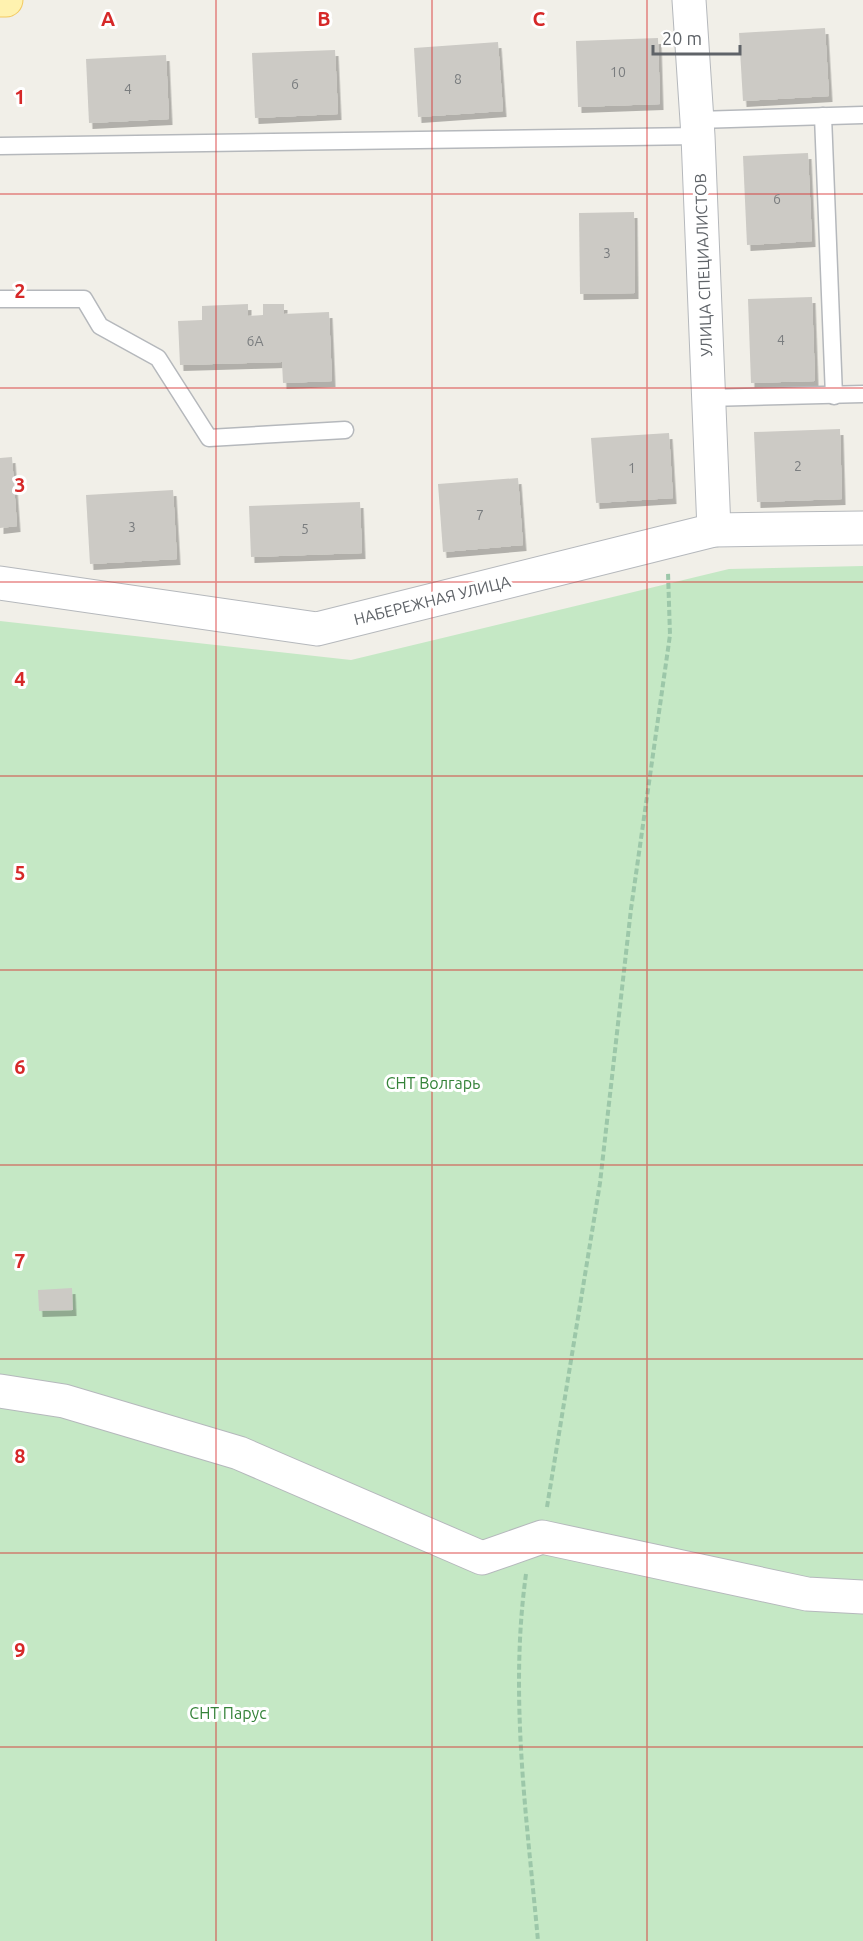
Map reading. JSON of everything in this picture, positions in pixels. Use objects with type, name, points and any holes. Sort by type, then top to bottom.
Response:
[{"type":"main road","points":[[0,0],[6,0]]},
{"type":"street","name":"УЛИЦА СПЕЦИАЛИСТОВ","points":[[689,0],[698,128],[714,530]]},
{"type":"street","name":"НАБЕРЕЖНАЯ УЛИЦА","points":[[0,583],[317,629],[714,530],[863,528]]},
{"type":"street","points":[[0,1391],[64,1401],[239,1454],[482,1558],[542,1537],[807,1594],[863,1597]]},
{"type":"lane","points":[[0,146],[698,128],[823,116],[863,115]]},
{"type":"lane","points":[[823,116],[834,396]]},
{"type":"lane","points":[[0,299],[84,299],[100,326],[158,358],[209,438],[345,430]]},
{"type":"lane","points":[[708,398],[863,394]]},
{"type":"path","points":[[538,1941],[518,1736],[523,1598],[527,1573],[542,1537],[600,1183],[631,909],[670,635],[667,542]]},
{"type":"green space","name":"СНТ Волгарь","points":[[863,566],[863,1941],[0,1941],[0,621],[351,660],[729,569]]},
{"type":"building","points":[[825,28],[829,96],[743,101],[739,33]]},
{"type":"building","points":[[658,38],[660,104],[578,107],[576,41]]},
{"type":"building","points":[[498,42],[503,111],[418,117],[414,48]]},
{"type":"building","points":[[335,50],[338,114],[255,118],[252,53]]},
{"type":"building","points":[[166,55],[169,119],[89,123],[86,59]]},
{"type":"building","points":[[808,153],[812,241],[747,245],[743,156]]},
{"type":"building","points":[[634,212],[635,293],[580,294],[579,213]]},
{"type":"building","points":[[812,297],[815,381],[751,383],[748,299]]},
{"type":"building","points":[[248,304],[248,316],[263,315],[263,304],[284,304],[284,314],[329,312],[332,381],[283,383],[282,362],[180,365],[178,321],[202,320],[202,306]]},
{"type":"building","points":[[840,429],[842,499],[757,502],[754,432]]},
{"type":"building","points":[[669,433],[673,498],[596,503],[591,438]]},
{"type":"building","points":[[12,457],[17,526],[0,528],[0,458]]},
{"type":"building","points":[[518,478],[523,545],[443,552],[438,484]]},
{"type":"building","points":[[173,490],[177,559],[90,564],[86,495]]},
{"type":"building","points":[[360,502],[362,553],[251,557],[249,506]]},
{"type":"building","points":[[72,1288],[73,1310],[39,1311],[38,1290]]},
{"type":"park label","name":"СНТ Парус","points":[[228,1713]]}]
